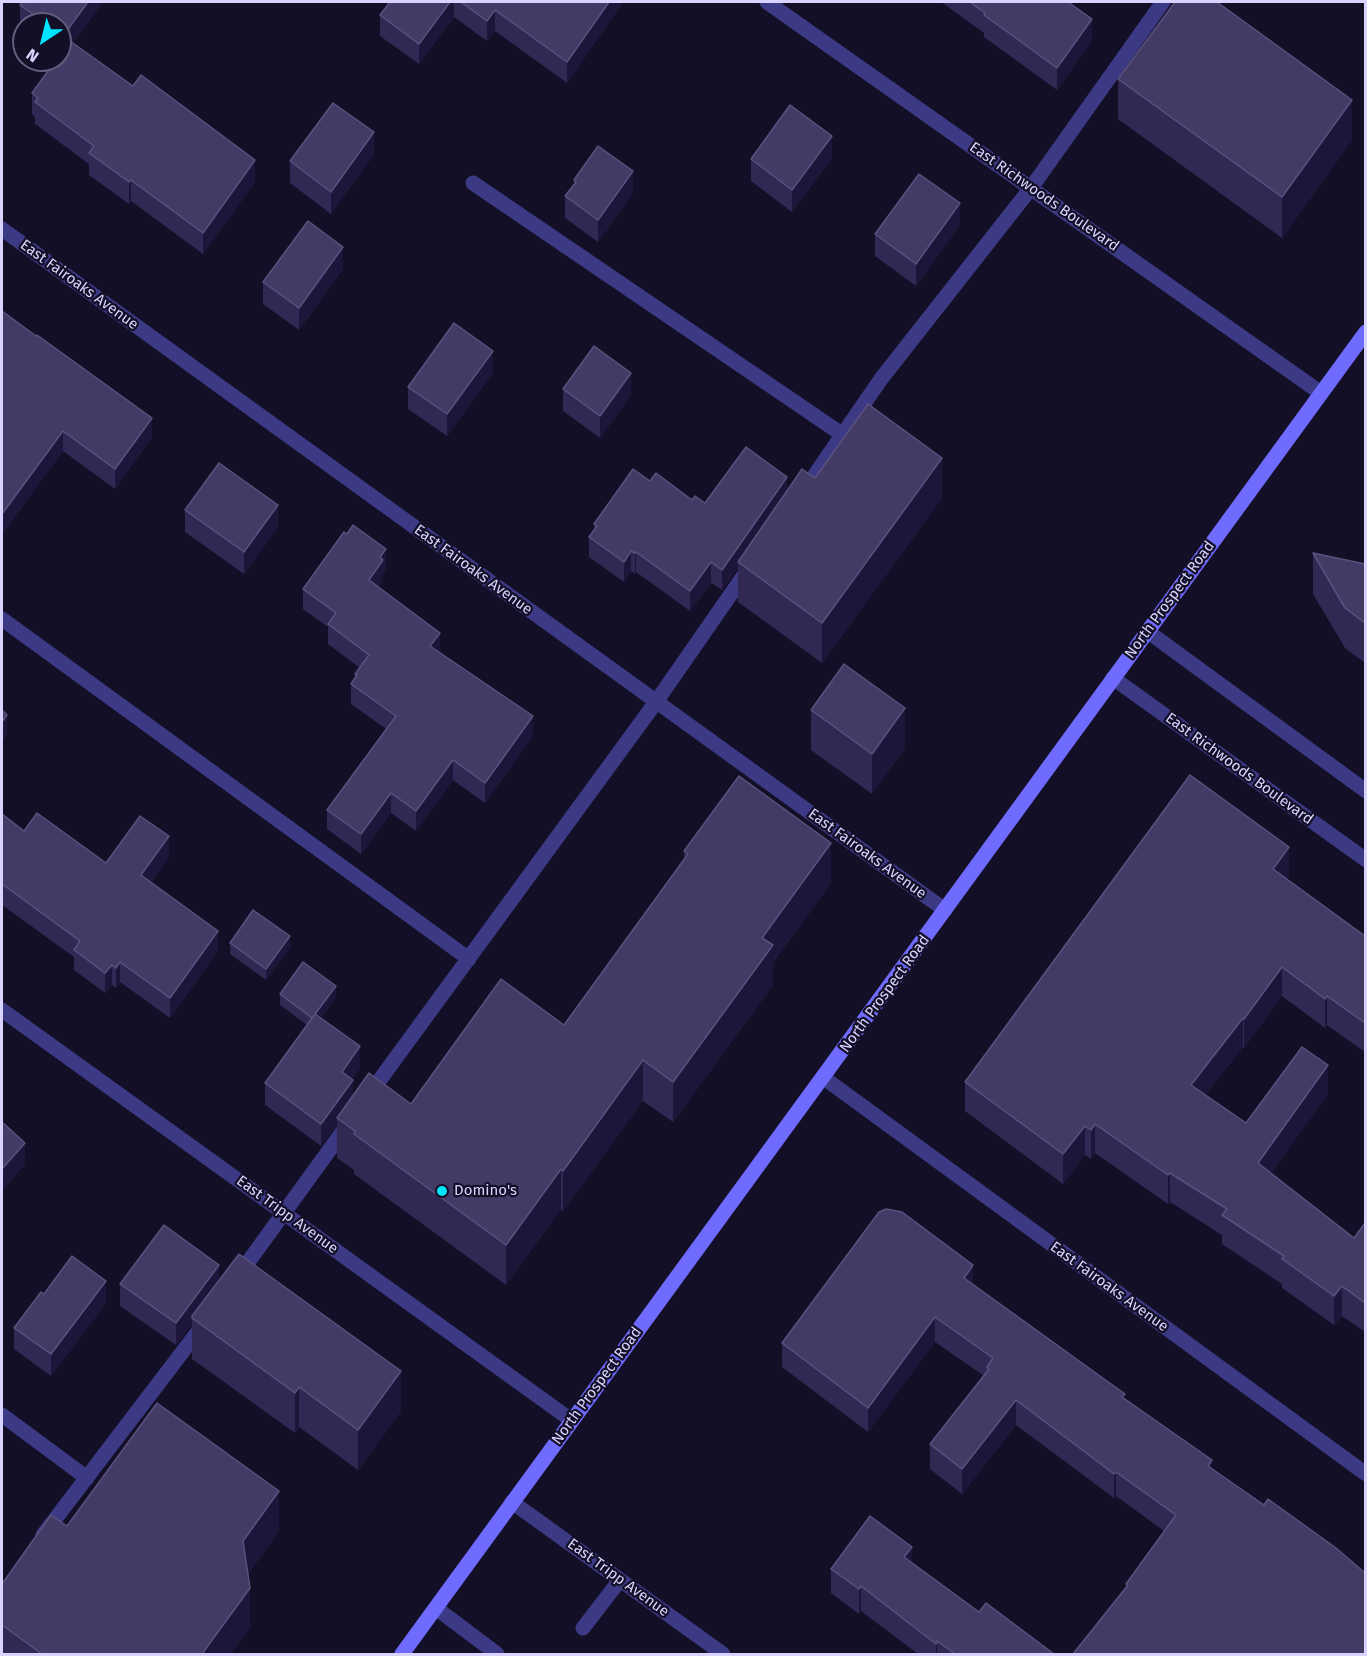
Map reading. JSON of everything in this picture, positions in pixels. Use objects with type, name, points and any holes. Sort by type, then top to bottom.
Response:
[{"type":"main road","name":"North Prospect Road","points":[[402,1654],[571,1420],[824,1078],[1365,332]]},
{"type":"street","name":"East Richwoods Boulevard","points":[[767,2],[1321,393]]},
{"type":"street","points":[[796,501],[881,379],[1031,188],[1163,2]]},
{"type":"street","points":[[473,183],[843,435]]},
{"type":"street","name":"East Fairoaks Avenue","points":[[2,229],[945,910]]},
{"type":"street","points":[[230,1288],[656,702],[757,558]]},
{"type":"street","points":[[2,619],[469,959]]},
{"type":"street","points":[[1147,632],[1365,791]]},
{"type":"street","name":"East Richwoods Boulevard","points":[[1113,678],[1365,860]]},
{"type":"street","name":"East Tripp Avenue","points":[[2,1010],[571,1420]]},
{"type":"street","name":"East Fairoaks Avenue","points":[[824,1078],[1365,1474]]},
{"type":"street","points":[[37,1543],[209,1316]]},
{"type":"street","points":[[2,1415],[87,1478]]},
{"type":"street","name":"East Tripp Avenue","points":[[512,1502],[723,1654]]},
{"type":"street","points":[[583,1628],[620,1580]]},
{"type":"street","points":[[436,1608],[497,1654]]},
{"type":"building","points":[[22,2],[88,2],[72,24],[72,12],[30,12],[20,5]]},
{"type":"building","points":[[390,2],[450,2],[419,44],[380,15]]},
{"type":"building","points":[[461,2],[609,2],[567,62],[495,10],[487,21]]},
{"type":"building","points":[[970,2],[1068,2],[1092,19],[1057,68],[984,15],[985,13]]},
{"type":"building","points":[[1175,2],[1217,2],[1352,100],[1282,197],[1118,79]]},
{"type":"building","points":[[72,42],[133,86],[141,75],[255,160],[203,233],[131,180],[129,182],[89,153],[94,146],[35,102],[38,98],[32,93],[47,72],[72,72]]},
{"type":"building","points":[[333,103],[374,132],[331,192],[290,161]]},
{"type":"building","points":[[790,105],[832,136],[792,190],[751,159]]},
{"type":"building","points":[[598,146],[633,171],[598,220],[565,196]]},
{"type":"building","points":[[919,174],[960,203],[916,264],[875,234]]},
{"type":"building","points":[[308,221],[343,247],[299,308],[263,282]]},
{"type":"building","points":[[2,311],[152,418],[115,469],[63,431],[2,514]]},
{"type":"building","points":[[454,323],[493,351],[447,414],[408,387]]},
{"type":"building","points":[[594,346],[631,373],[600,416],[563,389]]},
{"type":"building","points":[[868,404],[942,458],[822,623],[738,562],[802,469],[815,478]]},
{"type":"building","points":[[746,447],[787,477],[722,570],[711,562],[690,591],[636,552],[631,551],[624,562],[589,537],[597,526],[594,524],[633,469],[650,481],[656,473],[692,500],[695,496],[705,503]]},
{"type":"building","points":[[219,463],[278,505],[244,552],[185,510]]},
{"type":"building","points":[[353,525],[386,549],[380,557],[383,560],[369,580],[440,633],[430,646],[533,716],[485,783],[453,760],[416,811],[391,793],[361,834],[327,810],[396,716],[351,684],[357,675],[355,674],[369,655],[328,624],[336,613],[303,589],[344,532],[347,534]]},
{"type":"building","points":[[1313,553],[1365,564],[1365,623],[1345,608]]},
{"type":"building","points":[[844,664],[905,708],[872,754],[811,710]]},
{"type":"building","points":[[2,710],[7,715],[2,722]]},
{"type":"building","points":[[1190,775],[1289,847],[1273,869],[1365,936],[1365,1023],[1327,996],[1325,999],[1282,967],[1191,1085],[1246,1123],[1302,1047],[1328,1065],[1258,1163],[1354,1238],[1365,1223],[1365,1303],[1342,1286],[1334,1296],[1282,1259],[1284,1256],[1222,1215],[1227,1209],[1170,1173],[1168,1175],[1095,1124],[1091,1130],[1085,1126],[1063,1154],[965,1082]]},
{"type":"building","points":[[739,776],[831,843],[762,938],[773,945],[673,1082],[643,1060],[506,1245],[354,1134],[355,1131],[337,1118],[369,1073],[411,1104],[501,979],[564,1025],[688,854],[684,851]]},
{"type":"building","points":[[37,813],[106,863],[140,816],[169,836],[141,875],[218,931],[170,998],[120,962],[116,968],[112,965],[105,973],[74,950],[80,941],[2,884],[2,814],[24,831]]},
{"type":"building","points":[[253,910],[290,936],[266,969],[230,943]]},
{"type":"building","points":[[303,962],[336,986],[312,1018],[280,994]]},
{"type":"building","points":[[315,1014],[360,1046],[342,1072],[353,1080],[321,1124],[265,1083]]},
{"type":"building","points":[[2,1122],[25,1143],[2,1169]]},
{"type":"building","points":[[886,1209],[902,1212],[973,1265],[964,1278],[1125,1394],[1122,1397],[1212,1460],[1208,1466],[1264,1505],[1268,1499],[1336,1548],[1365,1573],[1365,1654],[1073,1654],[1128,1585],[1126,1584],[1176,1515],[1116,1472],[1114,1474],[1016,1400],[962,1469],[930,1444],[989,1369],[987,1367],[993,1358],[935,1317],[868,1408],[782,1343],[879,1212]]},
{"type":"building","points":[[164,1225],[219,1265],[176,1323],[120,1284]]},
{"type":"building","points":[[239,1254],[401,1371],[358,1430],[299,1387],[295,1393],[192,1318]]},
{"type":"building","points":[[72,1256],[106,1281],[51,1354],[14,1328],[41,1292],[44,1294]]},
{"type":"building","points":[[157,1403],[279,1491],[243,1541],[250,1588],[202,1654],[42,1654],[2,1625],[2,1584],[51,1515],[67,1526]]},
{"type":"building","points":[[870,1516],[912,1547],[904,1557],[979,1612],[986,1603],[1054,1654],[955,1654],[937,1641],[936,1644],[861,1586],[859,1589],[831,1569]]},
{"type":"place","name":"Domino's","points":[[442,1191]]}]
